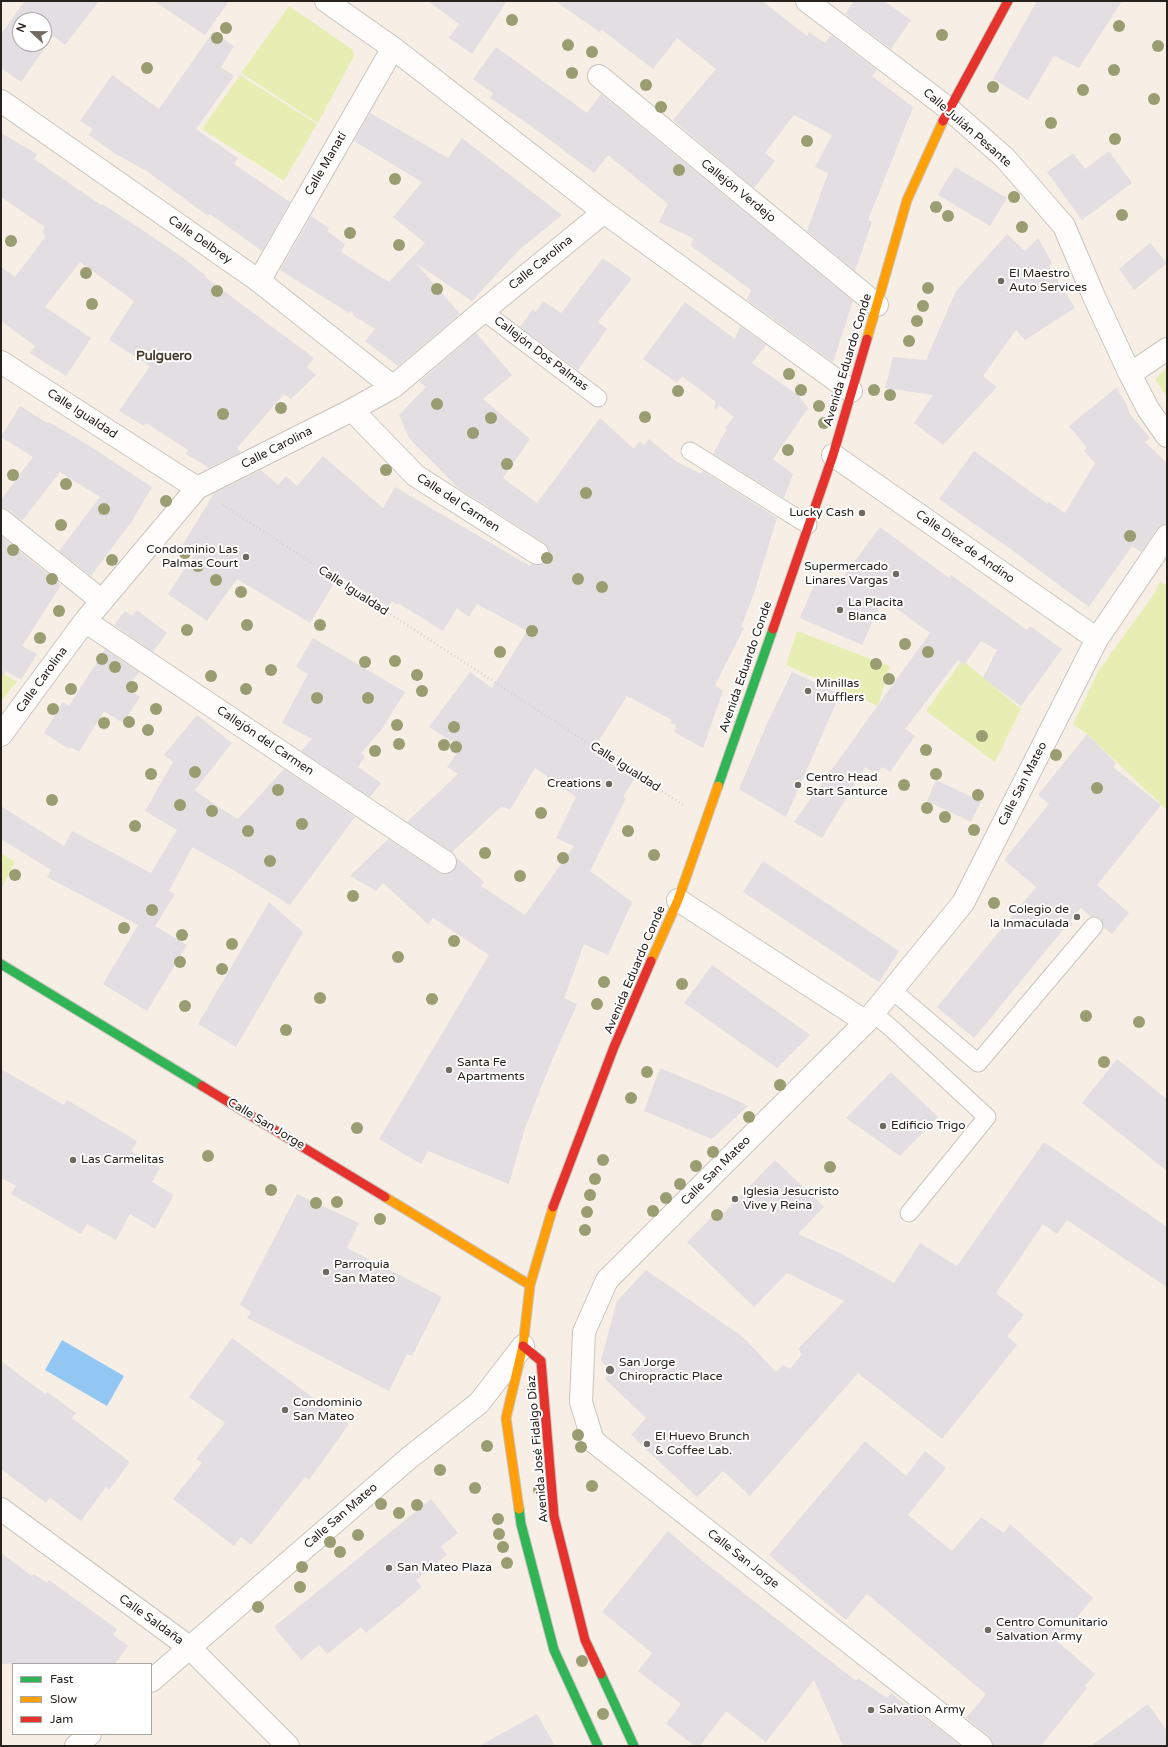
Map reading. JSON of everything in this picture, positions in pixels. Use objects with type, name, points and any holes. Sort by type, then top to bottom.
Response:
[{"type":"street","points":[[326,1],[393,48],[604,212],[851,391]]},
{"type":"street","name":"Calle Julián Pesante","points":[[807,1],[949,109],[1005,158],[1064,226],[1095,299],[1130,374],[1148,409],[1167,436]]},
{"type":"street","name":"Avenida Eduardo Conde","points":[[523,1346],[530,1285],[554,1202],[614,1047],[678,900],[833,455],[907,200],[949,109],[1008,1]]},
{"type":"street","name":"Calle Manatí","points":[[259,281],[393,48]]},
{"type":"street","name":"Callejón Verdejo","points":[[599,76],[877,305]]},
{"type":"street","name":"Calle Delbrey","points":[[1,101],[259,281],[393,387]]},
{"type":"street","name":"Calle Carolina","points":[[1,736],[86,621],[197,488],[352,410],[393,387],[604,212]]},
{"type":"street","points":[[1130,374],[1167,349]]},
{"type":"street","name":"Calle Igualdad","points":[[1,362],[197,488]]},
{"type":"street","name":"Calle del Carmen","points":[[352,410],[416,476],[537,553]]},
{"type":"street","name":"Calle Diez de Andino","points":[[833,455],[1097,639]]},
{"type":"street","points":[[1,520],[102,601]]},
{"type":"street","name":"Calle San Mateo","points":[[584,1332],[607,1280],[870,1017],[963,903],[1097,639],[1167,536]]},
{"type":"street","name":"Callejón del Carmen","points":[[86,621],[445,862]]},
{"type":"street","points":[[678,900],[870,1017]]},
{"type":"street","name":"Calle San Jorge","points":[[1,964],[530,1285]]},
{"type":"street","name":"Calle San Jorge","points":[[584,1332],[581,1402],[594,1441],[981,1746]]},
{"type":"street","name":"Calle San Mateo","points":[[152,1680],[409,1458],[479,1403],[523,1346]]},
{"type":"street","name":"Avenida José Fidalgo Díaz","points":[[598,1746],[554,1650],[521,1524],[506,1418],[523,1346],[541,1361],[554,1516],[585,1640],[634,1746]]},
{"type":"street","name":"Calle Saldaña","points":[[1,1509],[189,1647],[288,1746]]},
{"type":"street","points":[[76,1746],[89,1735]]},
{"type":"lane","name":"Callejón Dos Palmas","points":[[483,311],[598,398]]},
{"type":"lane","points":[[690,451],[808,525]]},
{"type":"lane","points":[[892,990],[978,1063],[1094,926]]},
{"type":"lane","points":[[870,1017],[891,1028],[987,1117],[909,1213]]},
{"type":"path","name":"Calle Igualdad","points":[[197,488],[276,541],[570,730],[705,820]]},
{"type":"green space","points":[[289,6],[353,50],[354,56],[318,123],[241,73]]},
{"type":"green space","points":[[240,75],[317,124],[284,181],[202,129]]},
{"type":"green space","points":[[1167,368],[1167,397],[1155,379]]},
{"type":"green space","points":[[1160,581],[1167,586],[1167,810],[1087,734],[1073,724],[1099,670],[1156,591]]},
{"type":"green space","points":[[797,631],[890,666],[878,706],[786,665]]},
{"type":"green space","points":[[962,660],[1021,709],[995,762],[926,711]]},
{"type":"green space","points":[[1,672],[17,682],[1,701]]},
{"type":"green space","points":[[1,853],[15,862],[1,889]]},
{"type":"water","points":[[62,1340],[124,1376],[107,1406],[45,1370]]},
{"type":"building","points":[[25,1],[99,1],[65,45],[53,36],[52,37],[52,12],[17,12]]},
{"type":"building","points":[[154,1],[229,1],[205,35]]},
{"type":"building","points":[[428,1],[507,1],[472,54],[449,38],[459,24]]},
{"type":"building","points":[[555,1],[762,1],[807,36],[809,32],[825,43],[831,35],[877,70],[872,76],[913,107],[868,220],[872,222],[855,271],[807,231],[828,173],[815,167],[832,135],[794,115],[765,153],[775,161],[754,188],[673,120],[716,69],[677,38],[653,69],[602,30],[600,32]]},
{"type":"building","points":[[854,1],[884,1],[911,20],[891,49],[845,14]]},
{"type":"building","points":[[1037,1],[1122,1],[1079,68],[1054,56],[1028,100],[993,79]]},
{"type":"building","points":[[12,19],[12,52],[42,52],[21,82],[1,68],[1,34]]},
{"type":"building","points":[[213,32],[234,46],[221,67],[234,76],[196,129],[238,158],[234,164],[290,202],[262,251],[210,214],[208,216],[148,172],[116,154],[89,135],[93,129],[80,121],[112,75],[159,109]]},
{"type":"building","points":[[496,47],[587,113],[601,94],[853,301],[833,362],[747,300],[751,290],[690,245],[694,239],[659,222],[668,204],[608,155],[594,173],[534,128],[490,98],[493,93],[473,79]]},
{"type":"building","points":[[370,113],[448,158],[462,138],[562,215],[519,250],[472,301],[416,263],[460,314],[398,366],[365,341],[375,329],[354,316],[352,311],[349,313],[280,270],[311,216],[329,228],[327,231],[345,244],[341,252],[389,282],[425,243],[393,217],[422,182],[354,141]]},
{"type":"building","points":[[1,133],[37,154],[34,159],[101,205],[102,204],[135,225],[178,254],[206,276],[205,277],[314,358],[307,367],[316,375],[291,399],[284,394],[237,448],[241,452],[209,468],[186,454],[188,450],[146,423],[144,426],[119,411],[150,366],[109,340],[134,301],[80,262],[45,307],[91,338],[66,376],[30,353],[35,346],[1,321],[1,267],[15,277],[46,236],[42,232],[45,227],[1,197]]},
{"type":"building","points":[[1109,151],[1132,183],[1082,220],[1047,172],[1073,153],[1085,169]]},
{"type":"building","points":[[955,167],[1007,198],[990,226],[938,195]]},
{"type":"building","points":[[1007,234],[1025,251],[1038,238],[1052,263],[1049,266],[1075,308],[1025,340],[1016,330],[983,376],[997,387],[943,445],[914,423],[933,395],[885,388],[893,357],[926,360],[956,291]]},
{"type":"building","points":[[1150,243],[1167,263],[1134,290],[1119,269]]},
{"type":"building","points":[[603,258],[631,278],[598,322],[607,329],[578,370],[520,327],[533,309],[536,312],[543,301],[561,313]]},
{"type":"building","points":[[685,302],[735,339],[740,326],[766,345],[752,363],[798,395],[808,408],[773,459],[793,474],[784,498],[713,454],[727,429],[725,428],[734,417],[719,405],[717,409],[714,408],[716,402],[682,376],[677,383],[643,359]]},
{"type":"building","points":[[476,333],[512,375],[483,399],[530,439],[503,478],[537,503],[600,418],[634,449],[640,441],[644,445],[649,439],[677,462],[701,474],[703,471],[777,518],[754,593],[741,627],[744,628],[715,685],[723,691],[703,748],[674,732],[676,725],[670,723],[672,720],[627,696],[593,750],[603,756],[602,758],[635,778],[623,797],[626,798],[590,871],[632,902],[608,955],[584,944],[564,998],[577,1004],[550,1065],[525,1128],[509,1184],[428,1151],[421,1164],[379,1139],[489,955],[433,918],[428,924],[383,883],[376,891],[350,876],[388,839],[438,872],[444,874],[450,873],[455,869],[457,863],[456,857],[484,882],[481,886],[525,915],[574,846],[556,838],[576,797],[535,768],[510,810],[502,806],[452,852],[407,822],[458,774],[447,767],[461,747],[429,727],[470,672],[492,688],[527,631],[477,604],[469,617],[457,608],[443,631],[398,603],[397,605],[392,601],[388,607],[339,575],[310,623],[237,579],[207,621],[168,594],[195,553],[182,546],[214,493],[261,470],[278,485],[286,476],[297,486],[323,456],[383,508],[395,487],[530,566],[531,564],[543,564],[548,559],[549,554],[548,548],[544,543],[457,487],[409,438],[399,415],[426,387],[419,382]]},
{"type":"building","points":[[1116,388],[1126,403],[1130,414],[1150,438],[1145,442],[1167,463],[1167,524],[1161,525],[1157,529],[1141,552],[1132,546],[1089,607],[939,499],[974,451],[1048,504],[1049,502],[1065,513],[1095,463],[1084,451],[1087,448],[1069,426]]},
{"type":"building","points":[[20,406],[47,423],[49,422],[93,448],[152,487],[132,521],[91,576],[59,551],[100,497],[60,472],[22,521],[9,510],[1,508],[1,500],[33,457],[1,437]]},
{"type":"building","points":[[880,527],[949,578],[951,575],[1027,630],[1030,626],[1062,649],[1021,706],[983,678],[997,650],[981,641],[964,665],[958,660],[905,729],[915,736],[890,772],[882,767],[877,775],[865,767],[822,838],[794,822],[930,633],[883,599],[862,645],[800,618],[818,575],[838,584]]},
{"type":"building","points":[[1,536],[61,585],[22,646],[37,654],[21,680],[6,671],[1,679]]},
{"type":"building","points":[[137,610],[167,633],[153,652],[114,625],[125,611],[132,616]]},
{"type":"building","points":[[313,638],[405,692],[382,729],[361,753],[365,756],[358,767],[381,783],[370,797],[301,751],[312,739],[282,723],[308,674],[296,667]]},
{"type":"building","points":[[105,649],[139,672],[127,688],[140,697],[123,723],[104,711],[79,752],[70,747],[69,749],[44,733],[63,702],[69,706]]},
{"type":"building","points":[[792,672],[840,694],[786,817],[739,789],[766,726]]},
{"type":"building","points":[[197,715],[232,743],[195,790],[217,806],[238,819],[284,769],[355,817],[290,905],[235,871],[192,847],[169,891],[175,894],[155,926],[187,945],[147,1011],[103,984],[138,925],[47,877],[51,870],[1,839],[1,806],[64,846],[72,831],[151,873],[177,830],[145,811],[173,762],[164,755]]},
{"type":"building","points":[[1087,734],[1116,763],[1113,767],[1161,805],[1097,885],[1129,913],[1112,934],[1104,928],[1101,919],[1096,916],[1091,917],[1081,908],[974,1038],[937,1007],[1036,887],[1004,860],[1049,804],[1038,795]]},
{"type":"building","points":[[936,780],[981,801],[971,822],[927,801]]},
{"type":"building","points":[[763,861],[899,951],[879,982],[743,892]]},
{"type":"building","points":[[269,902],[303,932],[236,1047],[198,1024]]},
{"type":"building","points":[[712,965],[810,1035],[777,1068],[684,1003]]},
{"type":"building","points":[[1117,1059],[1167,1099],[1167,1171],[1082,1103]]},
{"type":"building","points":[[660,1068],[748,1106],[712,1139],[644,1111]]},
{"type":"building","name":"Las Carmelitas","points":[[1,1069],[64,1105],[67,1100],[137,1141],[131,1151],[160,1168],[152,1182],[174,1195],[155,1229],[130,1214],[116,1240],[87,1224],[81,1234],[11,1194],[16,1186],[1,1178]]},
{"type":"building","name":"Edificio Trigo","points":[[891,1072],[938,1117],[900,1156],[846,1118]]},
{"type":"building","points":[[1044,1142],[1167,1227],[1167,1287],[1067,1220],[1057,1234],[1043,1224],[996,1293],[1024,1315],[1007,1336],[1017,1345],[942,1439],[858,1373],[750,1496],[723,1471],[697,1497],[631,1435],[646,1418],[605,1379],[610,1370],[601,1361],[617,1301],[646,1270],[743,1337],[776,1372],[783,1365],[790,1369],[802,1354],[798,1349],[844,1301],[787,1273],[754,1307],[687,1242],[712,1217],[716,1221],[775,1160],[824,1207],[798,1234],[842,1254],[894,1283],[920,1243],[957,1266]]},
{"type":"building","name":"Parroquia San Mateo","points":[[297,1194],[359,1223],[347,1248],[442,1297],[412,1356],[407,1354],[389,1391],[247,1318],[251,1312],[240,1305]]},
{"type":"building","points":[[232,1338],[349,1424],[309,1480],[305,1477],[251,1545],[241,1537],[234,1546],[173,1499],[202,1463],[196,1459],[225,1423],[189,1397]]},
{"type":"building","points":[[1,1361],[45,1394],[47,1392],[76,1413],[72,1418],[130,1462],[109,1490],[106,1487],[81,1521],[50,1498],[46,1503],[1,1469]]},
{"type":"building","points":[[865,1441],[906,1476],[925,1451],[946,1468],[908,1515],[952,1551],[981,1517],[1004,1533],[1010,1524],[1093,1598],[1057,1641],[1095,1674],[1085,1686],[1087,1688],[1041,1746],[993,1746],[989,1736],[966,1718],[986,1694],[867,1594],[846,1620],[769,1555]]},
{"type":"building","name":"San Mateo Plaza","points":[[431,1499],[458,1533],[441,1546],[447,1555],[416,1580],[422,1587],[366,1633],[361,1627],[327,1654],[319,1645],[301,1660],[274,1627]]},
{"type":"building","points":[[668,1531],[704,1562],[856,1681],[858,1678],[887,1698],[891,1693],[961,1746],[843,1746],[814,1680],[766,1742],[726,1711],[700,1746],[695,1746],[666,1724],[681,1704],[638,1671],[652,1653],[602,1612]]},
{"type":"building","points":[[1,1553],[32,1576],[34,1574],[47,1583],[49,1580],[117,1629],[113,1635],[128,1646],[116,1663],[1,1664]]},
{"type":"building","points":[[1148,1704],[1167,1731],[1167,1746],[1091,1746]]},
{"type":"building","points":[[537,1714],[555,1746],[479,1746]]},
{"type":"traffic: fast","points":[[718,786],[773,629]]},
{"type":"traffic: fast","points":[[1,964],[202,1086]]},
{"type":"traffic: fast","points":[[519,1509],[521,1524],[554,1650],[598,1746]]},
{"type":"traffic: fast","points":[[601,1674],[634,1746]]},
{"type":"traffic: slow","points":[[867,339],[907,200],[943,121]]},
{"type":"traffic: slow","points":[[651,961],[678,900],[718,786]]},
{"type":"traffic: slow","points":[[385,1197],[530,1285]]},
{"type":"traffic: slow","points":[[519,1509],[506,1418],[523,1346],[530,1285],[553,1207]]},
{"type":"traffic: jam","points":[[943,121],[1008,1]]},
{"type":"traffic: jam","points":[[773,629],[833,455],[867,339]]},
{"type":"traffic: jam","points":[[553,1207],[614,1047],[651,961]]},
{"type":"traffic: jam","points":[[202,1086],[385,1197]]},
{"type":"traffic: jam","points":[[523,1346],[541,1361],[554,1516],[585,1640],[601,1674]]},
{"type":"place","name":"El Maestro Auto Services","points":[[1001,281]]},
{"type":"place","name":"Lucky Cash","points":[[862,513]]},
{"type":"place","name":"Condominio Las Palmas Court","points":[[246,557]]},
{"type":"place","name":"Supermercado Linares Vargas","points":[[896,574]]},
{"type":"place","name":"La Placita Blanca","points":[[840,610]]},
{"type":"place","name":"Minillas Mufflers","points":[[808,691]]},
{"type":"place","name":"Creations","points":[[609,784]]},
{"type":"place","name":"Centro Head Start Santurce","points":[[798,785]]},
{"type":"place","name":"Colegio de la Inmaculada","points":[[1077,917]]},
{"type":"place","name":"Santa Fe Apartments","points":[[449,1070]]},
{"type":"place","name":"Edificio Trigo","points":[[883,1126]]},
{"type":"place","name":"Las Carmelitas","points":[[73,1160]]},
{"type":"place","name":"Iglesia Jesucristo Vive y Reina","points":[[735,1199]]},
{"type":"place","name":"Parroquia San Mateo","points":[[326,1272]]},
{"type":"place","name":"San Jorge Chiropractic Place","points":[[610,1370]]},
{"type":"place","name":"Condominio San Mateo","points":[[285,1410]]},
{"type":"place","name":"El Huevo Brunch & Coffee Lab.","points":[[647,1444]]},
{"type":"place","name":"San Mateo Plaza","points":[[389,1568]]},
{"type":"place","name":"Centro Comunitario Salvation Army","points":[[988,1630]]},
{"type":"place","name":"Salvation Army","points":[[871,1710]]},
{"type":"district","name":"Pulguero","points":[[164,357]]}]
